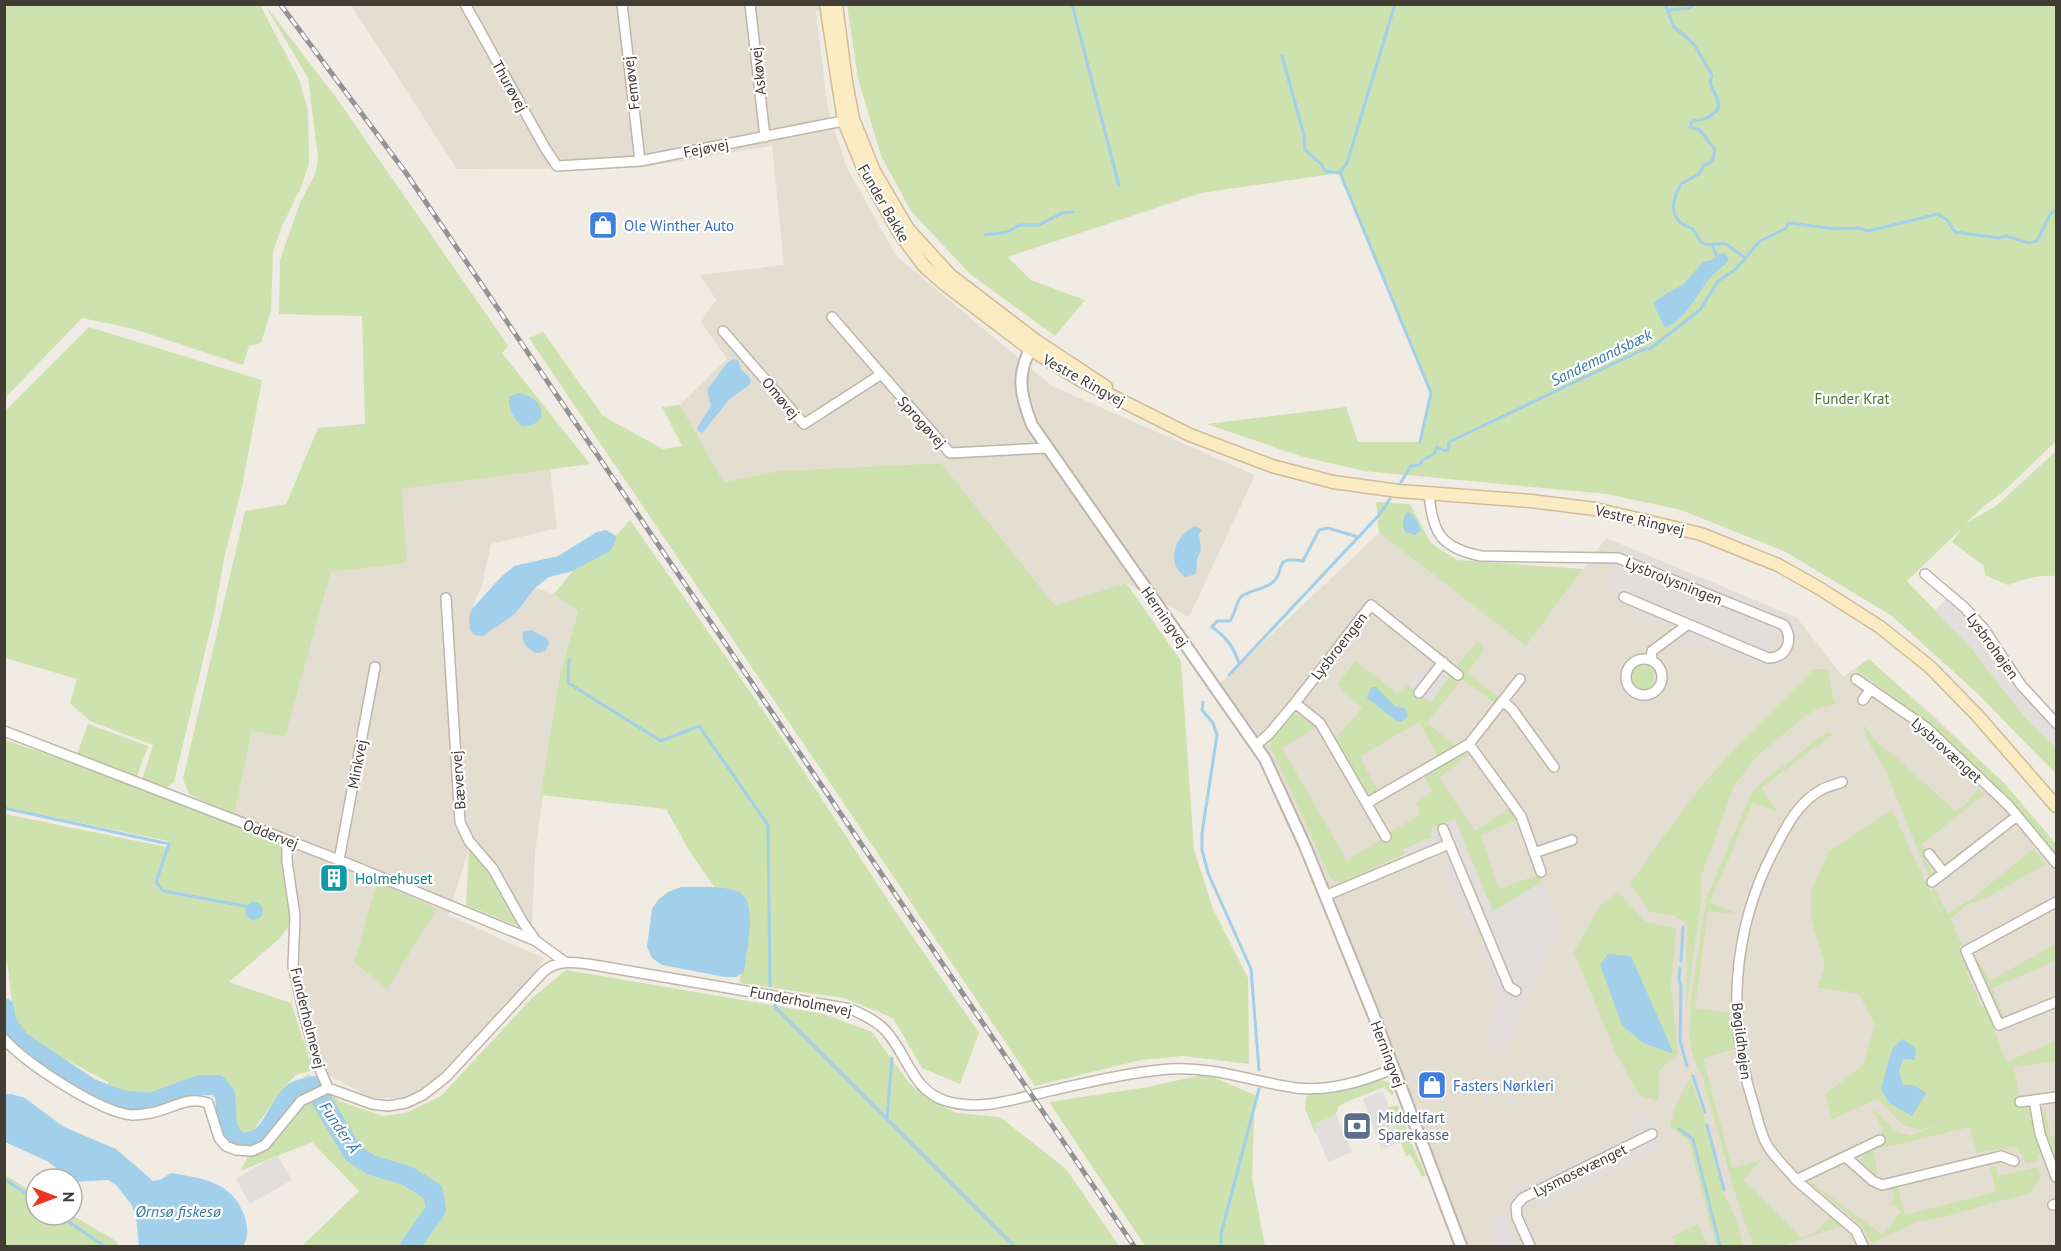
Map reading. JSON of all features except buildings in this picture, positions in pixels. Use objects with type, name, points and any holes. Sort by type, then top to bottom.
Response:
[{"type":"main road","name":"Funder Bakke","points":[[826,4],[848,120],[874,171],[908,229],[950,274],[1033,344]]},
{"type":"main road","name":"Funder Bakke","points":[[836,4],[846,82],[848,120]]},
{"type":"main road","name":"Vestre Ringvej","points":[[1033,344],[1089,374],[1139,410],[1190,435],[1272,466],[1333,482],[1595,509],[1701,534],[1778,566],[1819,588],[1880,627],[1930,667],[1977,715],[2056,806]]},
{"type":"street","name":"Thurøvej","points":[[465,4],[557,166]]},
{"type":"street","name":"Femøvej","points":[[622,4],[640,160]]},
{"type":"street","name":"Askøvej","points":[[750,4],[765,137]]},
{"type":"street","name":"Fejøvej","points":[[557,166],[640,160],[848,120]]},
{"type":"street","name":"Sprogøvej","points":[[832,317],[950,453],[1047,448]]},
{"type":"street","name":"Omøvej","points":[[723,330],[804,424],[880,375]]},
{"type":"street","name":"Herningvej","points":[[1033,344],[1024,360],[1021,388],[1032,425],[1256,745],[1300,835],[1325,896],[1394,1068],[1461,1246]]},
{"type":"street","name":"Lysbrolysningen","points":[[1429,493],[1431,516],[1437,533],[1449,546],[1464,553],[1481,556],[1618,558],[1784,626],[1789,633],[1790,642],[1785,652],[1776,658],[1768,658],[1624,597]]},
{"type":"street","name":"Lysbrohøjen","points":[[1925,574],[1984,629],[2021,685],[2056,723]]},
{"type":"street","name":"Bævervej","points":[[446,598],[460,822],[469,841],[493,868],[522,921],[536,941],[565,962]]},
{"type":"street","name":"Lysbroengen","points":[[1256,745],[1269,734],[1295,703],[1371,605],[1458,675]]},
{"type":"street","points":[[1651,660],[1652,651],[1687,625]]},
{"type":"street","points":[[1651,660],[1661,671],[1660,687],[1647,695],[1637,694],[1626,683],[1626,672],[1636,661],[1651,660]]},
{"type":"street","points":[[1419,693],[1443,662]]},
{"type":"street","name":"Minkvej","points":[[339,860],[375,667]]},
{"type":"street","points":[[1367,804],[1469,744],[1520,679]]},
{"type":"street","name":"Lysbrovænget","points":[[1856,679],[1928,728],[2017,816],[2056,863]]},
{"type":"street","points":[[1863,700],[1871,689]]},
{"type":"street","points":[[1503,701],[1512,709],[1554,767]]},
{"type":"street","points":[[1295,703],[1320,723],[1386,837]]},
{"type":"street","name":"Oddervej","points":[[4,731],[339,860],[536,941]]},
{"type":"street","points":[[1469,744],[1521,816],[1541,872]]},
{"type":"street","name":"Bøgildhøjen","points":[[1842,782],[1821,790],[1807,800],[1786,827],[1765,867],[1748,914],[1739,955],[1736,1000],[1747,1085],[1766,1143],[1796,1180],[1856,1231],[1863,1246]]},
{"type":"street","points":[[1932,882],[2017,816]]},
{"type":"street","points":[[1443,829],[1509,987],[1516,991]]},
{"type":"street","name":"Funderholmevej","points":[[287,840],[287,861],[295,916],[293,966],[318,1065],[328,1088]]},
{"type":"street","points":[[1534,853],[1572,840]]},
{"type":"street","points":[[1325,896],[1449,844]]},
{"type":"street","points":[[1929,854],[1944,873]]},
{"type":"street","points":[[2056,902],[1966,951],[1999,1025],[2056,1002]]},
{"type":"street","name":"Funderholmevej","points":[[4,1040],[39,1070],[102,1106],[131,1115],[152,1113],[192,1100],[208,1103],[219,1138],[226,1146],[236,1150],[252,1151],[266,1145],[301,1101],[328,1088],[380,1105],[406,1103],[423,1095],[446,1077],[543,972],[549,967],[565,962],[851,1009],[870,1018],[887,1032],[915,1078],[928,1091],[944,1101],[965,1105],[997,1104],[1046,1092],[1167,1069],[1199,1069],[1298,1088],[1316,1088],[1369,1077],[1394,1068]]},
{"type":"street","points":[[2020,1102],[2056,1097]]},
{"type":"street","points":[[2034,1100],[2040,1134],[2056,1177]]},
{"type":"street","name":"Lysmosevænget","points":[[1530,1246],[1517,1217],[1516,1206],[1523,1198],[1652,1134]]},
{"type":"street","points":[[1796,1180],[1847,1158],[1880,1140]]},
{"type":"street","points":[[1847,1158],[1873,1181],[1882,1185],[2001,1156],[2014,1161]]},
{"type":"shaded area","points":[[351,5],[826,5],[816,12],[828,110],[847,168],[897,257],[1052,386],[1255,475],[1189,617],[1126,583],[1055,607],[941,463],[778,471],[724,482],[680,405],[727,359],[701,322],[716,300],[700,275],[784,265],[772,146],[638,168],[457,169]]},
{"type":"shaded area","points":[[550,469],[557,528],[491,544],[482,585],[472,609],[483,636],[515,614],[535,588],[554,594],[578,610],[560,674],[535,853],[532,924],[518,926],[496,883],[469,849],[448,915],[545,959],[502,1012],[426,1088],[407,1098],[372,1098],[330,1076],[320,1057],[301,977],[282,843],[232,824],[252,731],[285,737],[331,572],[407,563],[402,489]]},
{"type":"shaded area","points":[[1379,533],[1526,646],[1606,538],[1797,618],[1843,677],[1868,659],[1935,717],[2003,782],[2056,844],[2056,1246],[1461,1246],[1275,782],[1215,688]]},
{"type":"shaded area","points":[[1623,545],[1797,618],[1801,637],[1778,632],[1763,669],[1699,643],[1701,637],[1699,635],[1693,647],[1686,643],[1688,639],[1682,636],[1685,630],[1667,623],[1663,629],[1628,614],[1629,606],[1617,603],[1605,587]]},
{"type":"shaded area","points":[[1949,595],[1964,607],[2021,685],[2056,723],[2056,748],[2024,716],[1972,649],[1935,611]]},
{"type":"shaded area","points":[[1422,665],[1430,671],[1415,691],[1408,685]]},
{"type":"shaded area","points":[[1443,672],[1450,676],[1431,702],[1424,698]]},
{"type":"shaded area","points":[[1455,822],[1493,911],[1542,882],[1559,927],[1504,1052],[1481,1043],[1499,1000],[1477,947],[1484,943],[1504,989],[1510,975],[1447,826]]},
{"type":"shaded area","points":[[1438,830],[1443,843],[1407,857],[1403,849],[1432,838],[1430,833]]},
{"type":"shaded area","points":[[1449,859],[1479,930],[1471,933],[1441,862]]},
{"type":"shaded area","points":[[1383,1091],[1401,1142],[1381,1149],[1363,1099]]},
{"type":"shaded area","points":[[1647,1111],[1664,1147],[1536,1207],[1533,1200],[1526,1203],[1521,1193],[1515,1195],[1512,1189],[1631,1134],[1628,1126],[1637,1122],[1634,1117]]},
{"type":"shaded area","points":[[1337,1116],[1352,1152],[1328,1162],[1313,1124]]},
{"type":"shaded area","points":[[277,1155],[292,1180],[250,1204],[236,1179]]},
{"type":"shaded area","points":[[1505,1212],[1520,1246],[1490,1246],[1496,1244],[1488,1227],[1493,1218]]},
{"type":"shaded area","points":[[1529,1216],[1539,1237],[1533,1240],[1523,1219]]},
{"type":"green space","points":[[4,5],[260,5],[299,79],[308,110],[309,163],[302,185],[273,251],[271,311],[261,343],[249,346],[243,365],[134,329],[82,318],[5,398]]},
{"type":"green space","points":[[265,5],[335,96],[508,346],[502,353],[590,464],[402,489],[407,563],[331,572],[285,737],[252,731],[234,815],[189,794],[183,779],[245,511],[286,504],[318,428],[365,424],[362,316],[279,314],[280,260],[300,203],[316,172],[318,158],[308,78]]},
{"type":"green space","name":"Funder Krat","points":[[847,5],[2056,5],[2056,441],[2002,493],[1965,524],[1996,506],[2056,453],[2056,576],[2020,580],[2008,585],[1985,575],[1984,566],[1952,542],[1961,529],[1907,581],[1972,649],[2024,716],[2056,748],[2056,774],[1978,694],[1892,616],[1786,552],[1681,510],[1607,494],[1364,471],[1300,456],[1207,424],[1346,407],[1358,442],[1420,442],[1431,393],[1340,173],[1201,193],[1008,257],[1031,280],[1085,300],[1055,336],[970,274],[911,211],[881,156],[858,78]]},
{"type":"green space","points":[[89,327],[262,380],[242,487],[225,554],[215,610],[174,782],[166,788],[142,780],[153,745],[90,721],[70,703],[77,679],[5,658],[4,412]]},
{"type":"green space","points":[[543,332],[603,416],[663,449],[682,446],[662,407],[680,405],[724,482],[778,471],[941,463],[1055,606],[1126,583],[1181,661],[1194,849],[1213,909],[1248,978],[1249,1064],[1184,1056],[1141,1060],[1035,1086],[529,338]]},
{"type":"green space","points":[[1376,502],[1410,504],[1431,543],[1457,560],[1583,569],[1526,646],[1379,533]]},
{"type":"green space","points":[[630,520],[776,729],[891,905],[979,1033],[960,1084],[922,1068],[893,1018],[844,998],[740,983],[745,898],[719,894],[690,852],[666,809],[541,795],[560,674],[578,611],[554,594],[573,571],[616,542],[616,536]]},
{"type":"green space","points":[[1477,642],[1485,649],[1467,673],[1498,697],[1494,702],[1462,679],[1427,723],[1457,747],[1438,756],[1419,722],[1362,755],[1361,760],[1379,791],[1373,794],[1366,792],[1335,739],[1362,708],[1337,685],[1355,661],[1397,693],[1408,685],[1431,702],[1450,676],[1456,680],[1462,673],[1456,667]]},
{"type":"green space","points":[[1869,659],[2004,783],[2056,844],[2056,856],[2012,803],[1963,755],[1856,669]]},
{"type":"green space","points":[[1641,664],[1650,668],[1654,677],[1650,686],[1641,690],[1632,686],[1628,677],[1632,668]]},
{"type":"green space","points":[[1814,669],[1828,669],[1836,704],[1806,715],[1757,756],[1734,786],[1701,876],[1701,898],[1686,1010],[1687,924],[1675,916],[1650,912],[1630,883],[1697,791],[1738,745]]},
{"type":"green space","points":[[1292,714],[1305,717],[1316,727],[1282,748],[1347,861],[1420,815],[1416,803],[1432,792],[1424,776],[1464,754],[1469,754],[1439,778],[1475,831],[1509,808],[1517,820],[1481,836],[1499,889],[1538,875],[1542,882],[1493,912],[1455,819],[1431,828],[1432,837],[1404,849],[1405,853],[1342,883],[1335,881],[1330,877],[1269,743]]},
{"type":"green space","points":[[88,724],[148,746],[137,776],[77,754]]},
{"type":"green space","points":[[1864,725],[1878,744],[1897,758],[1954,810],[1963,807],[1978,789],[1985,794],[1922,844],[1927,853],[1923,857],[1931,869],[1932,875],[1929,877],[1885,769],[1865,736]]},
{"type":"green space","points":[[1827,732],[1833,734],[1761,788],[1778,812],[1753,802],[1710,902],[1740,915],[1708,911],[1695,1008],[1730,1013],[1735,1049],[1703,1058],[1732,1168],[1761,1160],[1743,1180],[1802,1238],[1813,1234],[1830,1217],[1843,1226],[1780,1246],[1753,1246],[1734,1190],[1703,1079],[1692,1052],[1691,999],[1706,899],[1749,798],[1756,787]]},
{"type":"green space","points":[[5,740],[150,789],[282,842],[293,920],[280,938],[229,982],[291,1003],[313,1070],[296,1075],[284,1087],[253,1131],[246,1135],[239,1135],[233,1122],[232,1096],[227,1086],[218,1080],[200,1079],[154,1099],[108,1091],[108,1082],[22,1036],[14,1024],[8,966],[5,961],[4,812],[166,847],[168,841],[5,807]]},
{"type":"green space","points":[[1892,810],[1949,932],[1931,890],[1934,888],[1948,914],[1973,898],[2033,849],[2046,864],[1984,899],[1968,904],[1950,919],[1962,944],[1959,946],[1969,969],[1966,971],[1981,1006],[1985,1005],[2006,1062],[2056,1041],[2056,1061],[2014,1067],[2021,1107],[2029,1108],[2043,1153],[2037,1155],[2039,1161],[2026,1164],[2016,1146],[1977,1153],[1970,1127],[1873,1150],[1878,1176],[1861,1162],[1861,1158],[1867,1152],[1886,1142],[1872,1108],[1897,1132],[1911,1136],[1965,1113],[1922,1130],[1903,1125],[1878,1099],[1832,1119],[1825,1094],[1863,1065],[1875,1025],[1859,994],[1817,987],[1825,966],[1811,918],[1811,891],[1829,851]],"holes":[[[1892,1049],[1914,1060],[1903,1059],[1899,1071],[1903,1085]]]},
{"type":"green space","points":[[469,849],[496,883],[518,926],[466,905]]},
{"type":"green space","points":[[377,882],[437,909],[387,989],[354,962]]},
{"type":"green space","points":[[1618,892],[1646,922],[1676,928],[1671,986],[1678,1054],[1659,1070],[1658,1101],[1639,1095],[1614,1049],[1574,952],[1600,906]]},
{"type":"green space","points":[[2056,944],[2056,961],[1992,988],[2004,1017],[2001,1017],[1975,957],[1991,980]]},
{"type":"green space","points":[[566,970],[824,1014],[872,1032],[909,1083],[929,1100],[957,1113],[1000,1117],[1066,1169],[1119,1246],[302,1246],[359,1191],[312,1142],[240,1171],[286,1088],[309,1074],[339,1101],[383,1116],[406,1113],[441,1096],[531,999]]},
{"type":"green space","points":[[1206,1074],[1255,1095],[1252,1178],[1265,1246],[1145,1246],[1049,1102],[1148,1087]]},
{"type":"green space","points":[[1690,1078],[1704,1117],[1722,1190],[1736,1218],[1744,1246],[1716,1246],[1689,1141],[1670,1126],[1674,1109]]},
{"type":"green space","points":[[1380,1080],[1389,1082],[1394,1092],[1392,1096],[1384,1087],[1344,1103],[1339,1106],[1335,1116],[1314,1124],[1317,1133],[1315,1133],[1305,1109],[1306,1097],[1313,1093]]},
{"type":"green space","points":[[1398,1105],[1412,1145],[1426,1175],[1422,1177],[1410,1154],[1406,1157],[1389,1107]]},
{"type":"green space","points":[[2045,1108],[2050,1137],[2056,1136],[2056,1158],[2044,1127]]},
{"type":"green space","points":[[1990,1166],[1995,1166],[1998,1176],[2038,1167],[2041,1179],[2029,1193],[1917,1222],[1872,1243],[1861,1225],[1810,1183],[1883,1235],[1901,1212],[1891,1203],[1895,1195],[1889,1188],[1898,1187],[1905,1215],[1996,1192]]},
{"type":"green space","points":[[5,1175],[24,1187],[24,1227],[84,1227],[84,1222],[116,1241],[119,1246],[5,1246]]},
{"type":"green space","points":[[1698,1224],[1708,1246],[1676,1246],[1672,1237]]},
{"type":"water","points":[[1723,252],[1729,259],[1727,262],[1709,279],[1685,313],[1665,328],[1653,303],[1683,285],[1703,262],[1712,260]]},
{"type":"water","points":[[733,359],[738,360],[742,371],[749,376],[751,382],[729,400],[702,433],[697,428],[711,406],[707,390],[726,364]]},
{"type":"water","points":[[519,393],[535,400],[542,411],[541,417],[532,425],[522,426],[514,417],[509,397]]},
{"type":"water","points":[[1410,512],[1421,531],[1415,535],[1405,532],[1403,527],[1406,513]]},
{"type":"water","points":[[1196,526],[1202,530],[1199,534],[1201,550],[1197,559],[1196,574],[1185,577],[1175,564],[1175,549],[1183,535]]},
{"type":"water","points":[[606,530],[616,536],[616,541],[610,551],[573,571],[549,577],[535,588],[515,614],[483,636],[475,635],[470,630],[469,617],[472,609],[514,566],[558,556],[597,532]]},
{"type":"water","points":[[531,630],[547,638],[549,644],[545,651],[538,653],[526,646],[523,632]]},
{"type":"water","points":[[1371,687],[1376,687],[1395,706],[1406,709],[1408,717],[1401,722],[1395,720],[1367,698]]},
{"type":"water","points":[[681,887],[722,888],[742,894],[749,909],[750,919],[744,972],[736,977],[725,977],[662,965],[652,958],[647,947],[652,909],[668,892]]},
{"type":"water","points":[[254,902],[260,905],[263,911],[260,917],[254,920],[248,917],[245,911],[248,905]]},
{"type":"water","points":[[1608,954],[1631,956],[1673,1052],[1643,1043],[1622,1025],[1600,965]]},
{"type":"water","points":[[1903,1039],[1916,1048],[1915,1060],[1903,1059],[1899,1071],[1903,1085],[1914,1085],[1926,1093],[1912,1116],[1889,1103],[1881,1089],[1892,1049]]},
{"type":"water","name":"Ørnsø fiskesø","points":[[5,1094],[11,1094],[25,1098],[64,1127],[116,1149],[153,1181],[160,1180],[171,1173],[204,1180],[224,1189],[239,1204],[244,1215],[246,1239],[243,1246],[139,1246],[136,1217],[131,1204],[116,1185],[108,1180],[84,1181],[84,1167],[55,1167],[47,1161],[5,1142]]},
{"type":"waterway","points":[[1072,4],[1119,186]]},
{"type":"waterway","points":[[1395,4],[1347,163],[1340,173],[1431,393],[1420,442]]},
{"type":"waterway","points":[[1665,4],[1674,27],[1694,44],[1712,75],[1710,83],[1719,107],[1707,118],[1692,121],[1690,127],[1700,130],[1715,150],[1710,163],[1704,165],[1699,174],[1681,184],[1675,198],[1674,211],[1679,221],[1693,229],[1704,244],[1726,244],[1745,258]]},
{"type":"waterway","points":[[1669,10],[1689,8],[1695,4]]},
{"type":"waterway","points":[[1282,56],[1304,135],[1305,150],[1322,165],[1325,171],[1340,173]]},
{"type":"waterway","name":"Sandemandsbæk","points":[[1401,482],[1411,466],[1419,465],[1434,454],[1437,447],[1448,450],[1449,442],[1642,350],[1651,348],[1700,310],[1718,281],[1735,270],[1760,241],[1785,229],[1789,223],[1837,229],[1859,228],[1868,231],[1938,214],[1947,220],[1955,232],[1999,238],[2006,236],[2029,243],[2037,241],[2051,213],[2056,211]]},
{"type":"waterway","points":[[985,235],[1007,232],[1020,225],[1039,225],[1062,213],[1074,212]]},
{"type":"waterway","points":[[1713,246],[1716,255]]},
{"type":"waterway","points":[[1229,675],[1380,514],[1390,499]]},
{"type":"waterway","points":[[1239,663],[1229,643],[1212,627],[1217,621],[1230,621],[1240,598],[1273,582],[1283,562],[1303,561],[1319,530],[1328,528],[1358,537]]},
{"type":"waterway","points":[[569,660],[568,683],[661,741],[699,726],[768,825],[770,986]]},
{"type":"waterway","points":[[1203,702],[1202,710],[1213,723],[1217,735],[1202,833],[1202,850],[1208,873],[1251,969],[1259,1070]]},
{"type":"waterway","points":[[4,808],[169,844],[156,882],[163,891],[245,906]]},
{"type":"waterway","points":[[1681,961],[1683,927]]},
{"type":"waterway","points":[[1680,968],[1680,1041],[1687,1066]]},
{"type":"waterway","points":[[775,1005],[1014,1246]]},
{"type":"waterway","name":"Funder Å","points":[[4,1008],[6,1022],[20,1041],[90,1088],[121,1100],[151,1103],[200,1085],[217,1085],[225,1094],[227,1127],[236,1142],[256,1140],[263,1135],[293,1093],[313,1086],[353,1153],[371,1165],[408,1176],[433,1192],[436,1210],[410,1246]]},
{"type":"waterway","points":[[887,1118],[892,1058]]},
{"type":"waterway","points":[[1693,1076],[1705,1112]]},
{"type":"waterway","points":[[1221,1246],[1221,1234],[1259,1089]]},
{"type":"waterway","points":[[1707,1125],[1724,1190]]},
{"type":"waterway","points":[[1679,1129],[1693,1139],[1720,1246]]},
{"type":"waterway","points":[[4,1179],[24,1192]]},
{"type":"waterway","points":[[76,1227],[104,1246]]},
{"type":"railway","points":[[280,4],[406,173],[1134,1246]]},
{"type":"place","name":"Ole Winther Auto","points":[[603,225]]},
{"type":"place","name":"Holmehuset","points":[[334,878]]},
{"type":"place","name":"Fasters Nørkleri","points":[[1432,1085]]},
{"type":"place","name":"Middelfart Sparekasse","points":[[1357,1126]]}]
